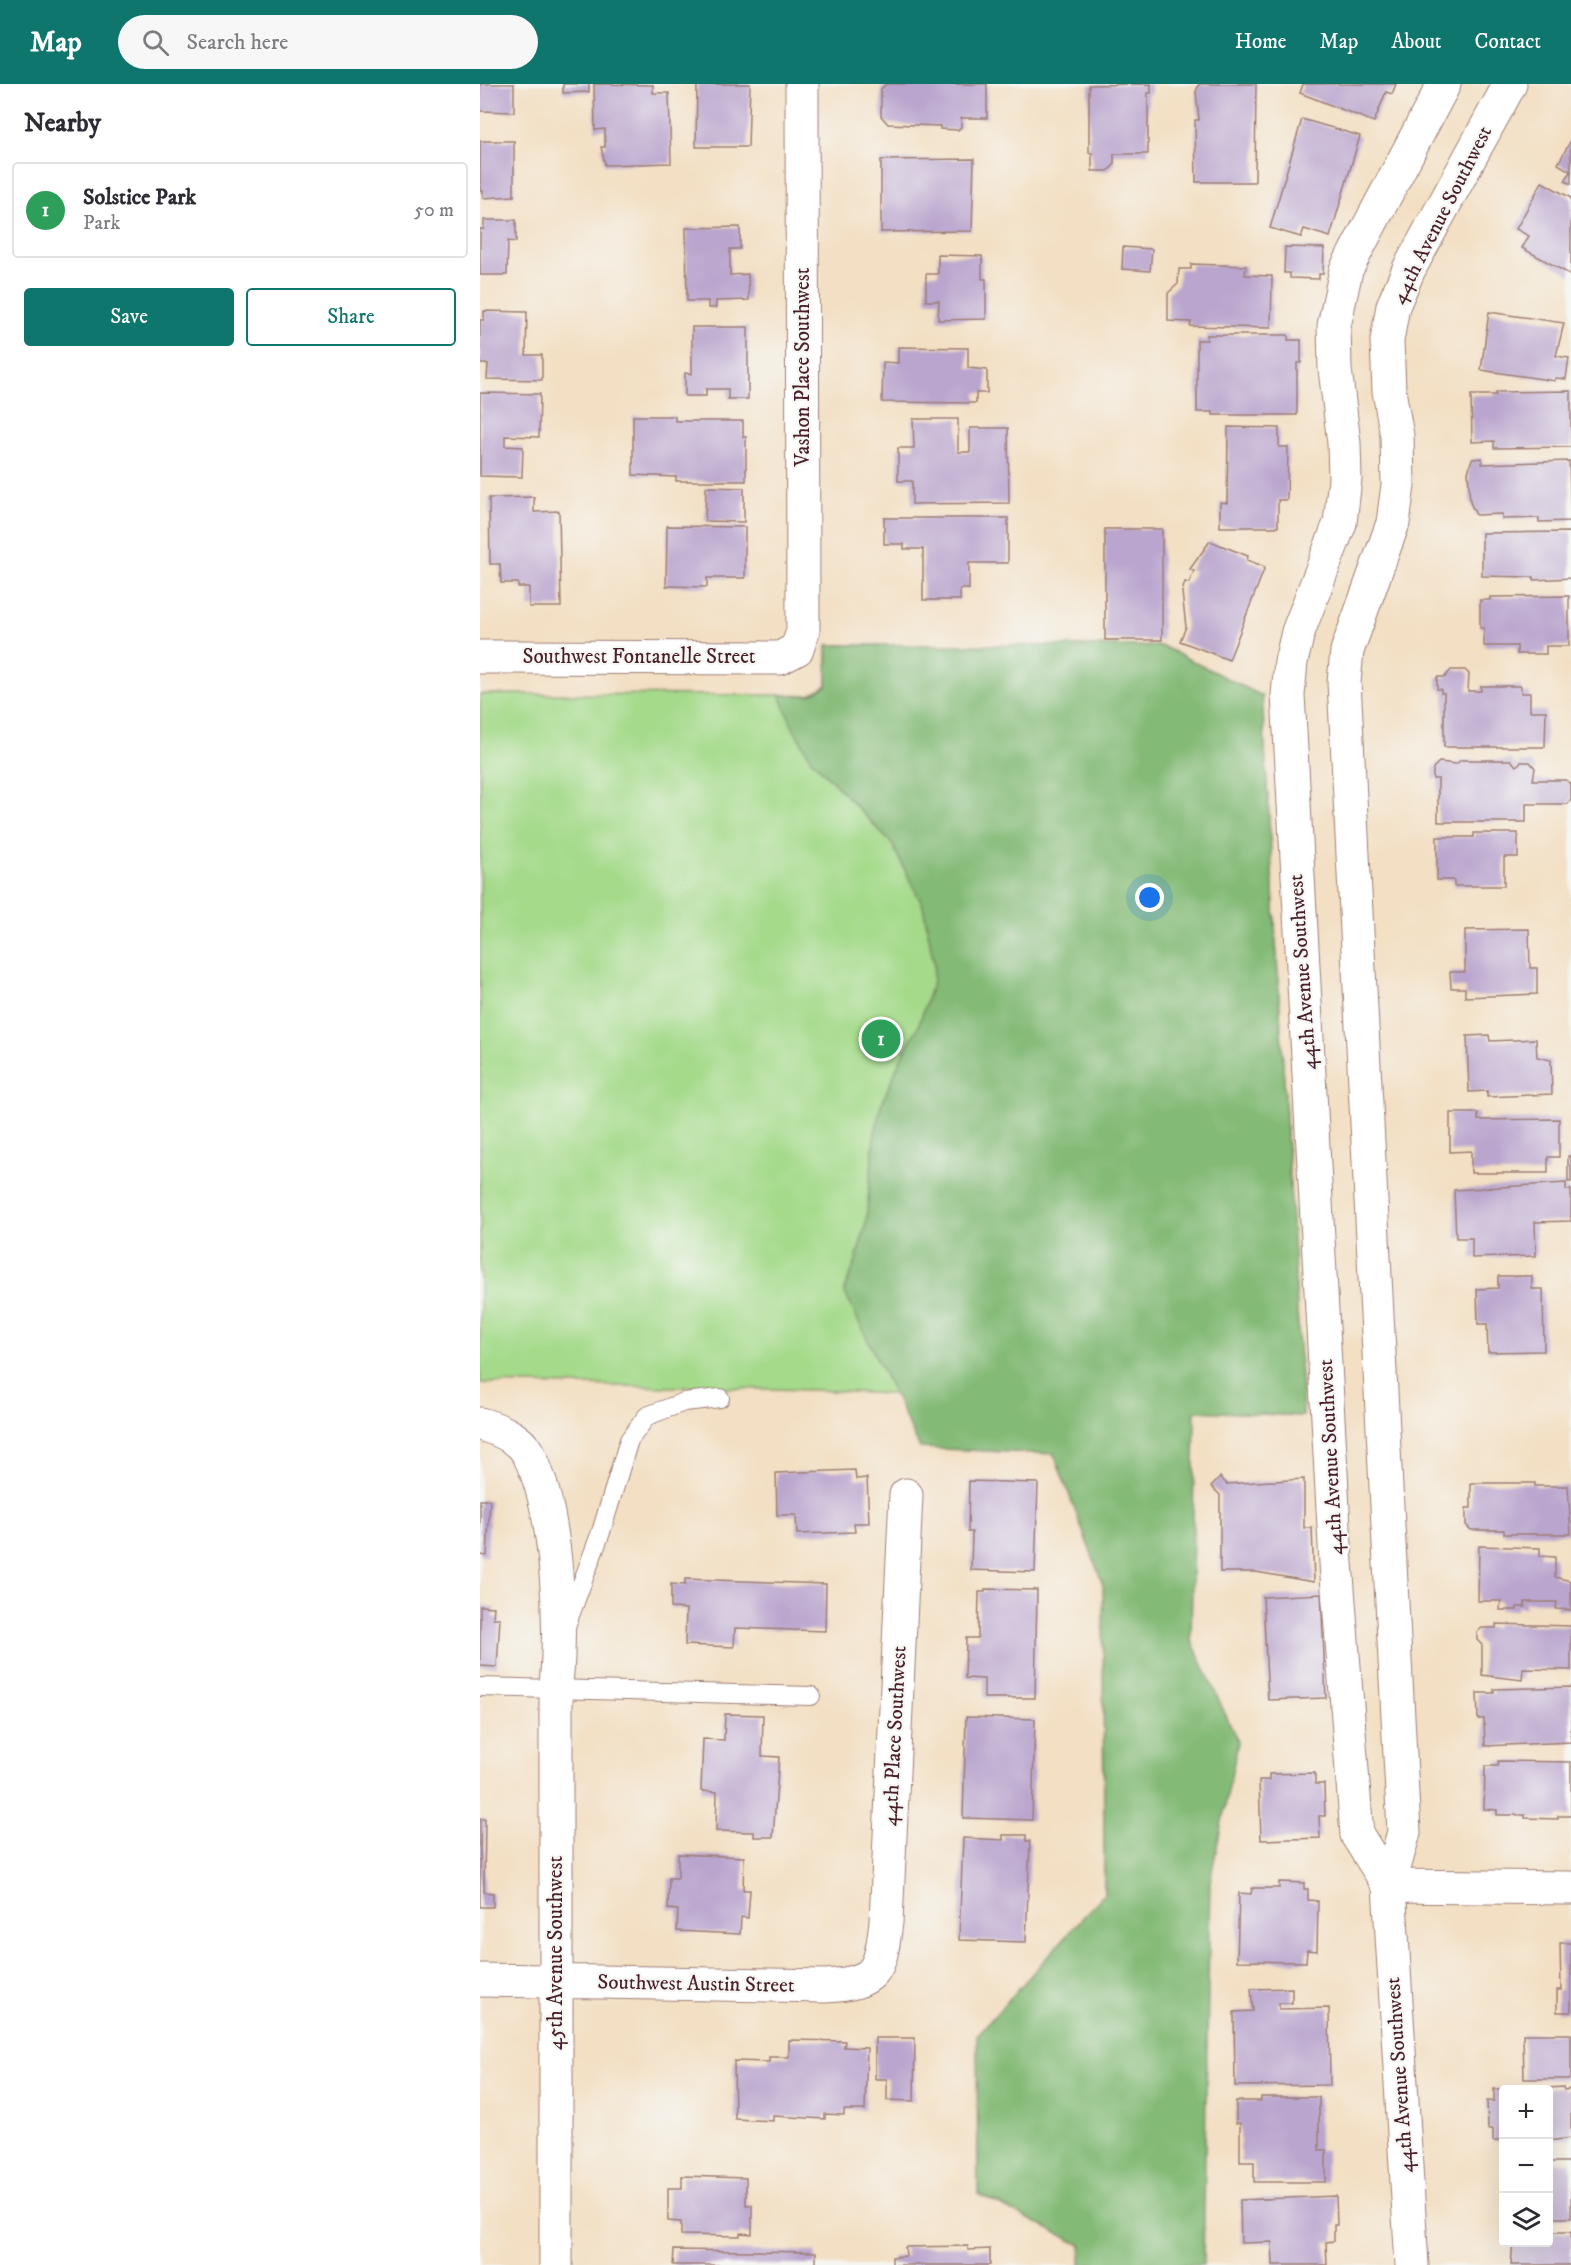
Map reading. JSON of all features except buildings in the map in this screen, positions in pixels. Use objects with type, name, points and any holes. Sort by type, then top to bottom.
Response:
[{"type":"street","name":"Vashon Place Southwest","points":[[796,649],[803,631],[802,84]]},
{"type":"street","name":"44th Avenue Southwest","points":[[1389,1886],[1357,1835],[1336,1563],[1288,695],[1298,632],[1340,523],[1345,479],[1344,443],[1335,369],[1334,326],[1339,296],[1346,270],[1444,84]]},
{"type":"street","name":"44th Avenue Southwest","points":[[1412,2265],[1389,1886],[1404,1832],[1344,682],[1350,642],[1393,523],[1398,485],[1397,436],[1389,391],[1387,341],[1393,306],[1409,269],[1510,84]]},
{"type":"street","name":"Southwest Fontanelle Street","points":[[480,657],[780,658],[796,649]]},
{"type":"street","name":"45th Avenue Southwest","points":[[480,1424],[513,1437],[528,1454],[542,1492],[550,1532],[560,1641],[556,1687],[556,2265]]},
{"type":"street","name":"44th Place Southwest","points":[[873,1973],[882,1959],[886,1922],[906,1496]]},
{"type":"street","points":[[1389,1886],[1571,1888]]},
{"type":"street","name":"Southwest Austin Street","points":[[480,1980],[825,1986],[852,1984],[873,1973]]},
{"type":"lane","name":"45th Avenue Southwest","points":[[560,1641],[602,1532],[630,1440],[647,1416],[684,1402],[720,1398]]},
{"type":"lane","points":[[480,1687],[556,1687],[812,1696]]},
{"type":"green space","points":[[827,645],[1162,646],[1262,696],[1303,1416],[814,1390],[480,1383],[480,694],[810,695],[827,685]]},
{"type":"green space","points":[[827,645],[1162,646],[1262,696],[1303,1416],[1195,1411],[1191,1639],[1238,1742],[1210,1881],[1203,2265],[1081,2265],[1081,2245],[978,2194],[977,2035],[1104,1894],[1103,1585],[1054,1454],[920,1448],[844,1291],[856,1261],[866,1222],[874,1138],[881,1105],[902,1056],[918,1027],[933,981],[934,964],[923,906],[892,844],[811,759],[793,728],[780,695],[810,695],[827,686]]},
{"type":"place","name":"Solstice Park","points":[[881,1039]]}]
